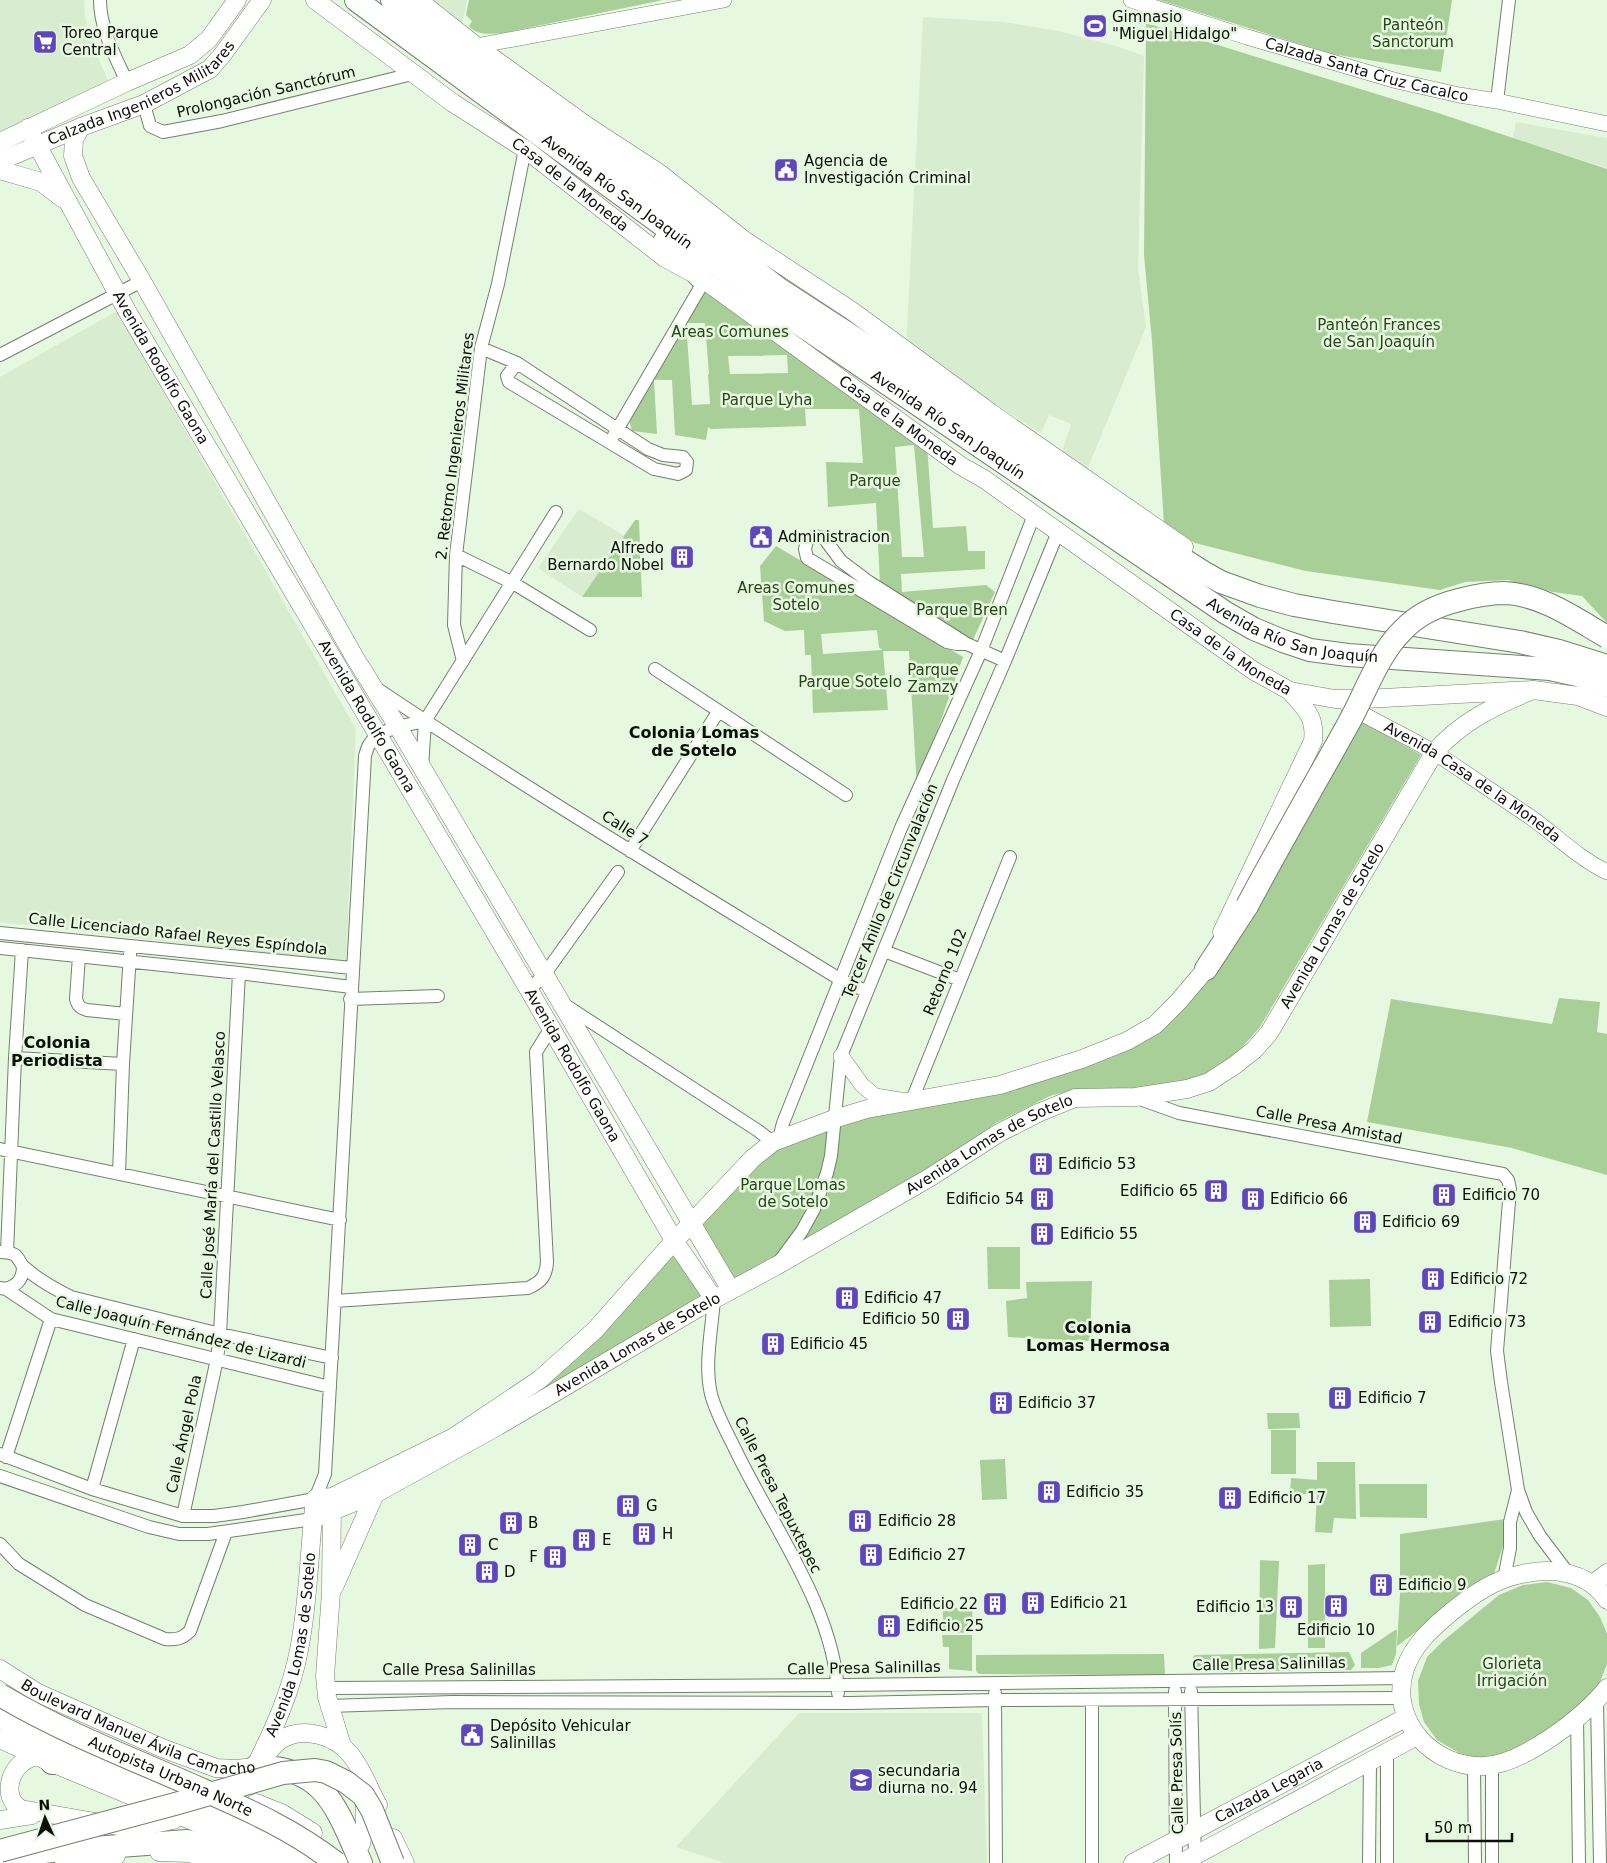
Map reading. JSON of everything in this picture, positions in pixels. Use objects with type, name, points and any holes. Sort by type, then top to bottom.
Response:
[{"type":"highway","name":"Avenida Río San Joaquín","points":[[356,0],[761,298],[1226,613],[1254,629],[1310,650],[1348,656],[1550,669],[1607,686]]},
{"type":"highway","name":"Avenida Río San Joaquín","points":[[392,0],[509,91],[667,203],[779,289],[890,361],[1001,440],[1123,522],[1202,572],[1221,582],[1260,596],[1333,612],[1520,642],[1559,651],[1607,666]]},
{"type":"highway","points":[[635,204],[651,230],[682,257],[702,279]]},
{"type":"highway","points":[[744,240],[753,260],[770,275],[779,289]]},
{"type":"highway","points":[[1206,970],[1247,906],[1354,715],[1387,650],[1403,629],[1426,612],[1450,602],[1481,595],[1505,593],[1531,598],[1557,608],[1607,637]]},
{"type":"highway","name":"Boulevard Manuel Ávila Camacho","points":[[0,1685],[12,1694],[76,1726],[281,1814],[317,1836],[352,1863]]},
{"type":"highway","name":"Autopista Urbana Norte","points":[[0,1695],[53,1724],[260,1814],[305,1840],[336,1863]]},
{"type":"highway","name":"Autopista Urbana Norte","points":[[0,1709],[33,1728],[265,1834],[312,1863]]},
{"type":"highway","points":[[0,1718],[19,1729],[275,1844],[307,1863]]},
{"type":"highway","points":[[45,1759],[93,1762]]},
{"type":"highway","points":[[250,1773],[274,1766],[302,1776],[317,1785],[335,1807],[360,1853]]},
{"type":"highway","points":[[0,1851],[156,1810],[283,1773],[316,1770],[326,1772],[346,1782],[363,1795],[372,1810],[393,1863]]},
{"type":"highway","points":[[0,1858],[52,1851],[187,1841],[224,1848],[261,1863]]},
{"type":"main road","name":"Calzada Ingenieros Militares","points":[[0,142],[127,82],[190,55],[210,40],[237,0]]},
{"type":"main road","name":"Calzada Ingenieros Militares","points":[[0,161],[80,127],[144,104],[210,69],[262,0]]},
{"type":"main road","name":"Casa de la Moneda","points":[[315,0],[453,104],[525,149],[665,258],[702,279],[961,466],[984,479],[1254,671],[1290,692],[1335,699],[1365,699],[1533,690]]},
{"type":"main road","points":[[418,0],[476,46],[586,126],[659,173],[744,240],[852,311],[991,414],[1138,516],[1260,596]]},
{"type":"main road","name":"Avenida Rodolfo Gaona","points":[[80,127],[74,139],[73,156],[81,178],[142,281],[372,685],[731,1290]]},
{"type":"main road","name":"Avenida Rodolfo Gaona","points":[[28,128],[118,294],[241,504],[529,990],[675,1242],[714,1299]]},
{"type":"main road","points":[[0,170],[41,182],[70,205]]},
{"type":"main road","points":[[241,504],[261,492]]},
{"type":"main road","points":[[1533,690],[1578,696],[1607,708]]},
{"type":"main road","name":"Avenida Lomas de Sotelo","points":[[326,1502],[375,1494],[498,1426],[714,1299],[776,1266],[929,1178],[999,1133],[1038,1113],[1075,1098],[1135,1097],[1187,1089],[1209,1082],[1235,1065],[1254,1050],[1269,1033],[1434,753],[1442,743],[1461,727],[1499,704],[1533,690]]},
{"type":"main road","name":"Avenida Lomas de Sotelo","points":[[250,1773],[279,1718],[299,1649],[308,1585],[313,1518],[326,1502],[454,1437],[539,1380],[595,1330],[752,1159],[776,1141],[834,1119],[867,1109],[1000,1085],[1082,1059],[1127,1041],[1155,1025],[1178,1002],[1206,970],[1231,910],[1313,741],[1313,720],[1307,710],[1290,692]]},
{"type":"main road","points":[[331,1592],[375,1494]]},
{"type":"main road","name":"Avenida Lomas de Sotelo","points":[[326,1502],[331,1592],[325,1662],[326,1688],[329,1706],[342,1746]]},
{"type":"main road","points":[[1603,1694],[1578,1716],[1528,1752],[1492,1766],[1474,1766],[1446,1758],[1434,1751],[1417,1736],[1405,1718],[1402,1698],[1403,1678],[1412,1654],[1423,1638],[1431,1629],[1469,1598],[1486,1587],[1504,1579],[1534,1572],[1568,1573],[1592,1584],[1607,1600]]},
{"type":"main road","points":[[1592,1584],[1607,1573]]},
{"type":"main road","name":"Boulevard Manuel Ávila Camacho","points":[[0,1669],[38,1693],[162,1748],[216,1768],[236,1769],[250,1773],[282,1738],[292,1735],[314,1734],[329,1738],[342,1746],[355,1761],[405,1863]]},
{"type":"main road","name":"Calzada Legaria","points":[[1133,1863],[1405,1718]]},
{"type":"main road","name":"Calzada Legaria","points":[[1191,1860],[1417,1736]]},
{"type":"main road","points":[[0,1739],[253,1846],[284,1863]]},
{"type":"main road","points":[[45,1759],[25,1760],[13,1767],[5,1777],[3,1792],[7,1801],[16,1808],[135,1829]]},
{"type":"main road","points":[[360,1853],[366,1817],[364,1778]]},
{"type":"main road","points":[[0,1820],[47,1814]]},
{"type":"main road","points":[[0,1845],[135,1829],[173,1820]]},
{"type":"main road","points":[[64,1863],[164,1851],[189,1853],[224,1863]]},
{"type":"street","points":[[100,0],[100,12],[108,41],[127,82]]},
{"type":"street","points":[[476,46],[724,0]]},
{"type":"street","name":"Calzada Santa Cruz Cacalco","points":[[1131,0],[1247,37],[1397,81],[1607,124]]},
{"type":"street","points":[[1497,101],[1510,0]]},
{"type":"street","name":"Prolongación Sanctórum","points":[[144,104],[150,126],[163,132],[222,121],[412,74]]},
{"type":"street","name":"2. Retorno Ingenieros Militares","points":[[463,661],[454,625],[456,555],[481,348],[498,284],[525,149]]},
{"type":"street","points":[[610,441],[702,279]]},
{"type":"street","points":[[0,356],[142,281]]},
{"type":"street","points":[[481,348],[517,363],[648,449],[664,455],[683,457],[687,462],[686,470],[678,474],[654,469],[509,382],[507,376],[517,363]]},
{"type":"street","points":[[422,768],[425,721],[556,512]]},
{"type":"street","name":"Tercer Anillo de Circunvalación","points":[[776,1141],[901,828],[981,651],[1034,515]]},
{"type":"street","name":"Tercer Anillo de Circunvalación","points":[[776,1266],[802,1231],[814,1209],[832,1156],[841,1056],[953,780],[1058,532]]},
{"type":"street","points":[[967,644],[947,642],[807,558],[805,549],[807,540],[815,536],[824,538],[841,560],[870,582],[967,644],[1005,661]]},
{"type":"street","points":[[456,555],[513,583],[590,630]]},
{"type":"street","points":[[655,669],[846,795]]},
{"type":"street","name":"Calle 7","points":[[372,685],[425,721],[630,851],[841,980],[866,991]]},
{"type":"street","name":"Avenida Casa de la Moneda","points":[[1335,699],[1434,753],[1526,814],[1552,833],[1567,847],[1607,872]]},
{"type":"street","points":[[630,851],[718,712]]},
{"type":"street","points":[[51,1319],[3,1456],[92,1489],[183,1516],[214,1516],[326,1502],[325,1474],[340,1220],[350,993],[365,756],[369,745],[378,736],[398,727],[425,721]]},
{"type":"street","name":"Retorno 102","points":[[909,1100],[1010,857]]},
{"type":"street","points":[[529,990],[544,974],[618,872]]},
{"type":"street","name":"Calle Licenciado Rafael Reyes Espíndola","points":[[0,933],[352,968]]},
{"type":"street","points":[[119,1174],[130,946]]},
{"type":"street","points":[[0,948],[239,973],[350,993],[438,996]]},
{"type":"street","points":[[3,1252],[5,1150],[15,1058],[22,950]]},
{"type":"street","points":[[884,951],[960,980]]},
{"type":"street","points":[[79,956],[76,1000],[78,1005],[87,1010],[126,1014]]},
{"type":"street","name":"Calle José María del Castillo Velasco","points":[[217,1358],[228,1196],[239,973]]},
{"type":"street","points":[[560,1001],[756,1130],[776,1141]]},
{"type":"street","points":[[335,1301],[528,1288],[541,1281],[547,1272],[548,1262],[536,1052],[551,1028]]},
{"type":"street","points":[[841,1056],[862,1085],[874,1096],[909,1100]]},
{"type":"street","points":[[15,1058],[123,1064]]},
{"type":"street","name":"Calle Presa Amistad","points":[[1135,1097],[1179,1113],[1503,1174],[1508,1180],[1510,1190],[1497,1351],[1518,1490]]},
{"type":"street","points":[[5,1150],[340,1220]]},
{"type":"street","name":"Calle Joaquín Fernández de Lizardi","points":[[3,1252],[14,1254],[23,1266],[51,1286],[71,1297],[220,1334],[332,1358]]},
{"type":"street","points":[[3,1289],[13,1287],[20,1282],[23,1266]]},
{"type":"street","name":"Calle Joaquín Fernández de Lizardi","points":[[3,1289],[51,1319],[217,1358],[330,1388]]},
{"type":"street","name":"Calle Presa Tepuxtepec","points":[[714,1299],[709,1368],[711,1392],[717,1412],[749,1477],[807,1585],[829,1638],[838,1685],[839,1702]]},
{"type":"street","points":[[92,1489],[134,1339]]},
{"type":"street","name":"Calle Ángel Pola","points":[[183,1516],[217,1358]]},
{"type":"street","points":[[0,1476],[148,1527],[179,1534],[226,1532],[313,1518]]},
{"type":"street","points":[[1518,1490],[1526,1512],[1540,1536],[1568,1573]]},
{"type":"street","points":[[1504,1579],[1510,1548],[1510,1522],[1518,1490]]},
{"type":"street","points":[[0,1544],[19,1564],[85,1605],[165,1639],[174,1640],[184,1638],[190,1631],[226,1532]]},
{"type":"street","name":"Calle Presa Salinillas","points":[[326,1688],[838,1685],[1403,1678]]},
{"type":"street","name":"Calle Presa Solís","points":[[1174,1681],[1176,1863]]},
{"type":"street","name":"Calle Presa Solís","points":[[1190,1681],[1195,1830],[1191,1860]]},
{"type":"street","points":[[995,1682],[996,1863]]},
{"type":"street","points":[[1600,1863],[1603,1694]]},
{"type":"street","points":[[329,1706],[452,1702],[839,1702],[1402,1698]]},
{"type":"street","points":[[1092,1700],[1092,1863]]},
{"type":"street","points":[[1578,1716],[1579,1863]]},
{"type":"street","points":[[1387,1752],[1387,1863]]},
{"type":"street","points":[[1369,1863],[1370,1762]]},
{"type":"street","points":[[1474,1766],[1475,1863]]},
{"type":"street","points":[[1492,1766],[1492,1863]]},
{"type":"shaded area","name":"Toreo Parque Central","points":[[0,0],[84,0],[88,35],[110,82],[0,133]]},
{"type":"shaded area","points":[[467,0],[462,25],[433,1]]},
{"type":"shaded area","points":[[923,17],[1004,22],[1058,31],[1116,46],[1144,56],[1138,268],[1146,327],[1087,470],[1062,452],[1071,424],[1049,415],[1041,433],[906,348]]},
{"type":"shaded area","points":[[1516,122],[1607,138],[1607,168],[1513,138]]},
{"type":"shaded area","points":[[117,311],[356,729],[346,963],[0,922],[0,377]]},
{"type":"shaded area","points":[[579,509],[625,536],[582,597],[538,568]]},
{"type":"shaded area","name":"secundaria diurna no. 94","points":[[799,1713],[982,1713],[987,1863],[725,1863],[676,1847]]},
{"type":"green space","points":[[469,0],[663,0],[503,33],[489,34],[480,33],[469,26],[472,21],[466,15]]},
{"type":"green space","name":"Panteón Sanctorum","points":[[1159,0],[1452,0],[1441,72],[1332,54]]},
{"type":"green space","name":"Panteón Frances de San Joaquín","points":[[1146,23],[1435,112],[1607,169],[1607,623],[1582,596],[1553,592],[1508,580],[1465,582],[1440,590],[1306,571],[1195,543],[1164,524],[1152,341],[1144,255]]},
{"type":"green space","points":[[708,288],[927,445],[933,528],[966,526],[968,551],[985,551],[985,569],[901,574],[902,592],[986,585],[995,592],[971,644],[880,584],[876,503],[828,507],[826,462],[863,463],[859,409],[805,409],[806,426],[711,429],[708,427],[706,440],[675,435],[672,380],[654,380],[657,434],[632,431],[628,415]],"holes":[[[686,323],[705,323],[710,404],[692,405]],[[787,355],[788,373],[730,374],[728,356]],[[914,445],[924,557],[902,557],[895,447]]]},
{"type":"green space","points":[[635,520],[639,520],[642,597],[582,597]]},
{"type":"green space","points":[[776,546],[963,657],[917,789],[909,651],[883,651],[888,710],[813,713],[811,655],[805,655],[804,630],[785,631],[764,621],[760,566]],"holes":[[[877,630],[879,647],[882,650],[823,654],[821,634]]]},
{"type":"green space","name":"Parque Lomas de Sotelo","points":[[1359,719],[1421,755],[1260,1027],[1236,1054],[1212,1075],[1177,1086],[1077,1089],[1050,1096],[996,1123],[943,1161],[730,1286],[695,1228],[765,1155],[830,1126],[1090,1064],[1216,968]]},
{"type":"green space","points":[[1559,998],[1600,1002],[1597,1032],[1607,1034],[1607,1175],[1512,1148],[1367,1122],[1391,999],[1552,1024]]},
{"type":"green space","points":[[987,1247],[1020,1247],[1020,1289],[988,1289]]},
{"type":"green space","points":[[672,1253],[706,1299],[638,1340],[465,1433]]},
{"type":"green space","points":[[1370,1279],[1371,1326],[1330,1327],[1329,1280]]},
{"type":"green space","points":[[1092,1281],[1090,1341],[1008,1337],[1006,1301],[1027,1298],[1026,1282]]},
{"type":"green space","points":[[1267,1413],[1299,1413],[1300,1428],[1268,1429]]},
{"type":"green space","points":[[1271,1430],[1296,1430],[1296,1474],[1271,1474]]},
{"type":"green space","points":[[1005,1459],[1007,1499],[982,1500],[980,1460]]},
{"type":"green space","points":[[1317,1462],[1355,1462],[1356,1519],[1334,1518],[1332,1533],[1315,1532],[1317,1494],[1290,1494],[1291,1478],[1317,1480]]},
{"type":"green space","points":[[1359,1484],[1427,1484],[1427,1518],[1360,1517]]},
{"type":"green space","points":[[1512,1518],[1494,1574],[1397,1646],[1400,1595],[1400,1534]]},
{"type":"green space","points":[[1260,1560],[1279,1561],[1275,1648],[1259,1649]]},
{"type":"green space","points":[[1325,1564],[1325,1648],[1308,1648],[1308,1565]]},
{"type":"green space","name":"Glorieta Irrigación","points":[[1547,1582],[1571,1588],[1588,1600],[1600,1617],[1607,1634],[1607,1664],[1598,1687],[1553,1729],[1499,1757],[1477,1758],[1459,1753],[1437,1740],[1424,1722],[1419,1704],[1418,1681],[1427,1657],[1443,1641],[1499,1595],[1523,1585]]},
{"type":"green space","points":[[943,1608],[972,1608],[973,1631],[971,1633],[943,1632]]},
{"type":"green space","points":[[1397,1630],[1396,1654],[1392,1665],[1379,1668],[1361,1668],[1361,1653]]},
{"type":"green space","points":[[942,1635],[972,1635],[972,1671],[949,1669],[949,1647],[943,1647]]},
{"type":"green space","points":[[1349,1652],[1355,1665],[1351,1670],[1198,1672],[1195,1671],[1193,1657],[1195,1655]]},
{"type":"green space","points":[[1164,1654],[1165,1675],[979,1674],[976,1671],[976,1655]]},
{"type":"place","name":"Gimnasio \"Miguel Hidalgo\"","points":[[1095,26]]},
{"type":"place","name":"Toreo Parque Central","points":[[45,42]]},
{"type":"place","name":"Agencia de Investigación Criminal","points":[[786,170]]},
{"type":"place","name":"Administracion","points":[[761,537]]},
{"type":"place","name":"Alfredo Bernardo Nobel","points":[[682,557]]},
{"type":"place","name":"Edificio 53","points":[[1041,1164]]},
{"type":"place","name":"Edificio 65","points":[[1216,1191]]},
{"type":"place","name":"Edificio 70","points":[[1444,1195]]},
{"type":"place","name":"Edificio 54","points":[[1042,1199]]},
{"type":"place","name":"Edificio 66","points":[[1253,1199]]},
{"type":"place","name":"Edificio 69","points":[[1365,1222]]},
{"type":"place","name":"Edificio 55","points":[[1042,1234]]},
{"type":"place","name":"Edificio 72","points":[[1433,1279]]},
{"type":"place","name":"Edificio 47","points":[[847,1298]]},
{"type":"place","name":"Edificio 50","points":[[958,1319]]},
{"type":"place","name":"Edificio 73","points":[[1430,1322]]},
{"type":"place","name":"Edificio 45","points":[[773,1344]]},
{"type":"place","name":"Edificio 7","points":[[1340,1398]]},
{"type":"place","name":"Edificio 37","points":[[1001,1403]]},
{"type":"place","name":"Edificio 35","points":[[1049,1492]]},
{"type":"place","name":"Edificio 17","points":[[1230,1498]]},
{"type":"place","name":"G","points":[[628,1506]]},
{"type":"place","name":"Edificio 28","points":[[860,1521]]},
{"type":"place","name":"B","points":[[511,1523]]},
{"type":"place","name":"H","points":[[644,1534]]},
{"type":"place","name":"E","points":[[584,1540]]},
{"type":"place","name":"C","points":[[470,1545]]},
{"type":"place","name":"Edificio 27","points":[[871,1555]]},
{"type":"place","name":"F","points":[[555,1557]]},
{"type":"place","name":"D","points":[[487,1572]]},
{"type":"place","name":"Edificio 9","points":[[1381,1585]]},
{"type":"place","name":"Edificio 21","points":[[1033,1603]]},
{"type":"place","name":"Edificio 22","points":[[995,1604]]},
{"type":"place","name":"Edificio 10","points":[[1336,1606]]},
{"type":"place","name":"Edificio 13","points":[[1291,1607]]},
{"type":"place","name":"Edificio 25","points":[[889,1626]]},
{"type":"place","name":"Depósito Vehicular Salinillas","points":[[472,1735]]},
{"type":"place","name":"secundaria diurna no. 94","points":[[861,1780]]},
{"type":"district","name":"Colonia Lomas de Sotelo","points":[[694,741]]},
{"type":"district","name":"Colonia Periodista","points":[[57,1051]]},
{"type":"district","name":"Colonia Lomas Hermosa","points":[[1098,1336]]},
{"type":"park label","name":"Areas Comunes","points":[[730,332]]},
{"type":"park label","name":"Parque Lyha","points":[[767,400]]},
{"type":"park label","name":"Parque","points":[[875,481]]},
{"type":"park label","name":"Areas Comunes Sotelo","points":[[796,596]]},
{"type":"park label","name":"Parque Bren","points":[[962,610]]},
{"type":"park label","name":"Parque Zamzy","points":[[933,678]]},
{"type":"park label","name":"Parque Sotelo","points":[[850,682]]}]
